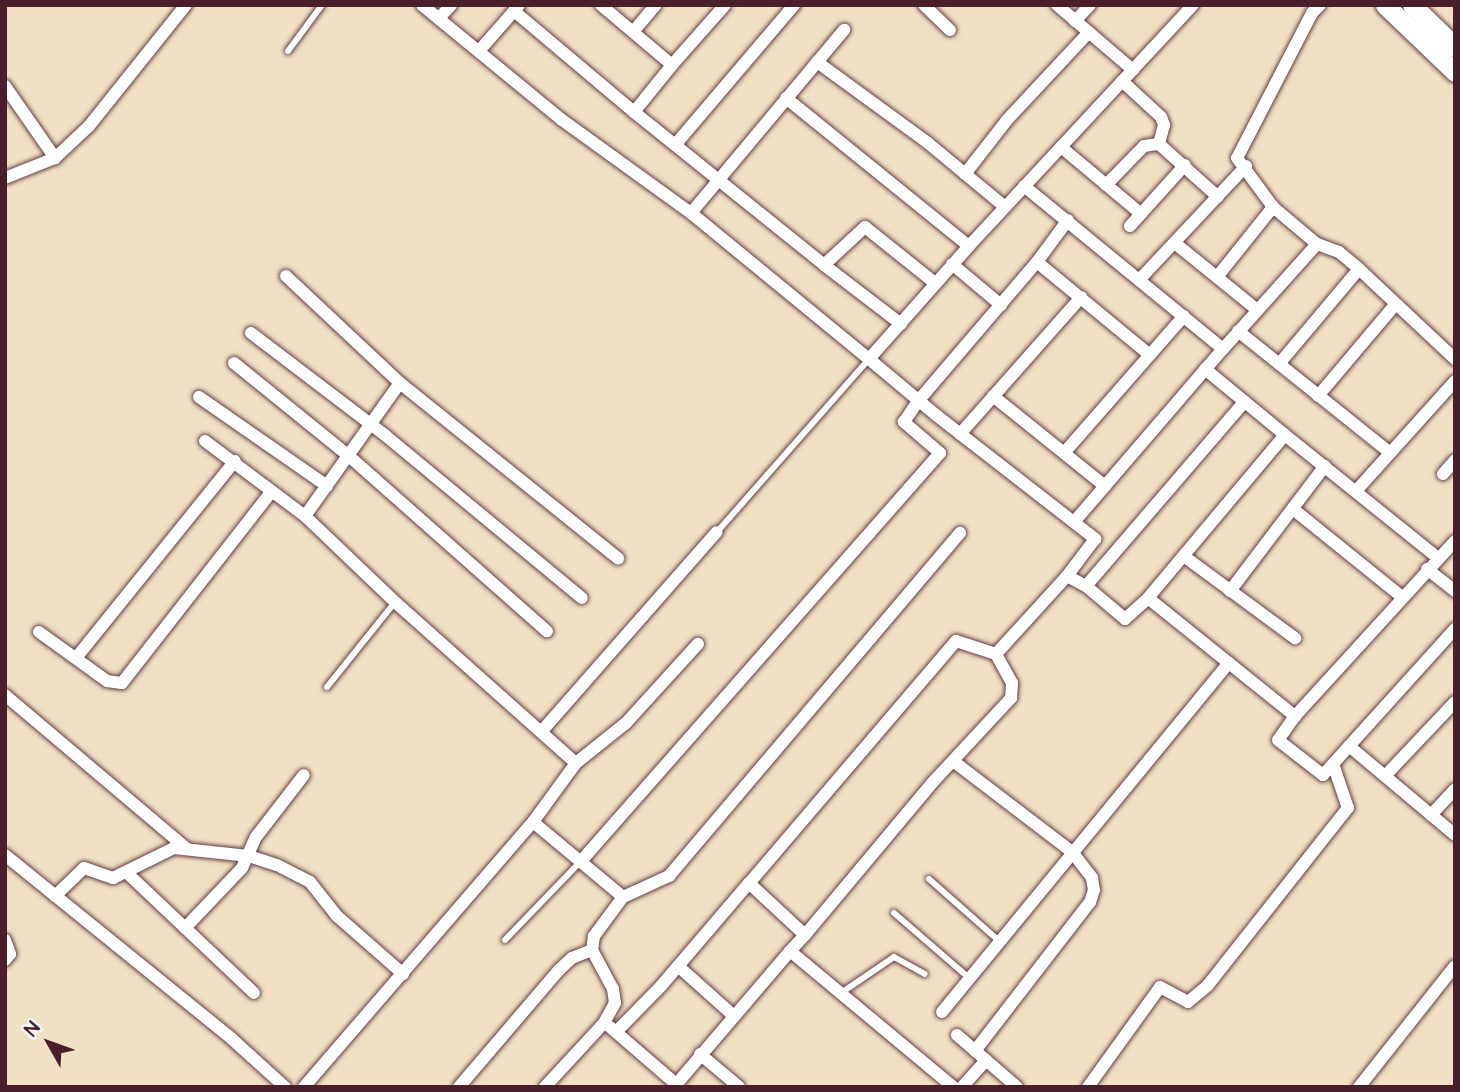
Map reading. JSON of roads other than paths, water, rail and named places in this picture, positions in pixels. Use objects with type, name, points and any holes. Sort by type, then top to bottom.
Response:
[{"type":"main road","points":[[1385,5],[1455,47]]},
{"type":"main road","points":[[1412,5],[1420,26],[1455,72]]},
{"type":"street","points":[[5,178],[55,158],[89,126],[186,5]]},
{"type":"street","points":[[422,5],[562,120],[691,213],[960,434],[1095,539],[1067,576],[996,654]]},
{"type":"street","points":[[439,18],[450,5]]},
{"type":"street","points":[[601,5],[671,65]]},
{"type":"street","points":[[633,32],[656,5]]},
{"type":"street","points":[[634,112],[724,5]]},
{"type":"street","points":[[675,145],[794,5]]},
{"type":"street","points":[[924,5],[950,30]]},
{"type":"street","points":[[1057,5],[1133,70]]},
{"type":"street","points":[[1075,21],[1090,5]]},
{"type":"street","points":[[869,359],[1005,206],[1193,5]]},
{"type":"street","points":[[1320,5],[1312,13],[1237,158],[1246,166],[1273,207],[1317,244],[1339,252],[1455,359]]},
{"type":"street","points":[[479,51],[517,8],[634,112],[901,324]]},
{"type":"street","points":[[691,213],[844,30]]},
{"type":"street","points":[[965,173],[1007,120],[1089,32]]},
{"type":"street","points":[[817,62],[1005,206]]},
{"type":"street","points":[[1122,81],[1161,117],[1164,125],[1159,144]]},
{"type":"street","points":[[5,86],[55,158]]},
{"type":"street","points":[[786,98],[969,246]]},
{"type":"street","points":[[1106,185],[1144,146],[1159,144],[1218,197]]},
{"type":"street","points":[[1060,147],[1141,214]]},
{"type":"street","points":[[1130,226],[1185,165]]},
{"type":"street","points":[[1140,279],[1176,244],[1246,166]]},
{"type":"street","points":[[1024,186],[1223,348]]},
{"type":"street","points":[[1217,277],[1273,207]]},
{"type":"street","points":[[582,860],[940,453],[904,422],[919,400],[1037,262],[1068,220]]},
{"type":"street","points":[[824,265],[865,227],[935,283]]},
{"type":"street","points":[[1176,244],[1256,309]]},
{"type":"street","points":[[1074,522],[1256,309],[1317,244]]},
{"type":"street","points":[[1037,262],[1150,355]]},
{"type":"street","points":[[952,264],[1001,304]]},
{"type":"street","points":[[1279,365],[1359,269]]},
{"type":"street","points":[[286,276],[400,383],[618,558]]},
{"type":"street","points":[[960,434],[1081,297]]},
{"type":"street","points":[[1318,396],[1395,305]]},
{"type":"street","points":[[1064,453],[1184,316]]},
{"type":"street","points":[[1238,331],[1389,452]]},
{"type":"street","points":[[251,333],[370,424],[582,598]]},
{"type":"street","points":[[234,363],[350,457],[547,631]]},
{"type":"street","points":[[1205,369],[1437,557]]},
{"type":"street","points":[[1356,491],[1455,381]]},
{"type":"street","points":[[306,516],[400,383]]},
{"type":"street","points":[[993,396],[1105,486]]},
{"type":"street","points":[[200,397],[327,486]]},
{"type":"street","points":[[1086,586],[1244,402]]},
{"type":"street","points":[[1067,576],[1086,586],[1125,620],[1185,557],[1285,435]]},
{"type":"street","points":[[205,441],[306,516],[395,602],[576,763]]},
{"type":"street","points":[[1443,474],[1455,460]]},
{"type":"street","points":[[75,658],[235,461]]},
{"type":"street","points":[[1230,591],[1325,466]]},
{"type":"street","points":[[39,632],[107,681],[121,683],[271,492]]},
{"type":"street","points":[[1293,509],[1402,597]]},
{"type":"street","points":[[541,733],[717,532]]},
{"type":"street","points":[[545,1087],[604,1023],[615,1003],[613,989],[592,950],[594,936],[623,897],[669,876],[960,533]]},
{"type":"street","points":[[1455,541],[1437,557],[1295,716],[1278,740],[1323,775],[1455,629]]},
{"type":"street","points":[[1185,557],[1295,638]]},
{"type":"street","points":[[1427,569],[1455,591]]},
{"type":"street","points":[[1148,598],[1295,716]]},
{"type":"street","points":[[604,1023],[617,1031],[675,1085],[953,761],[1011,698],[1012,683],[996,654],[956,641],[678,966],[617,1031]]},
{"type":"street","points":[[304,1087],[533,822],[576,763],[626,723],[698,643]]},
{"type":"street","points":[[942,1012],[1229,663]]},
{"type":"street","points":[[5,695],[186,848]]},
{"type":"street","points":[[1385,776],[1455,702]]},
{"type":"street","points":[[1349,746],[1455,835]]},
{"type":"street","points":[[953,761],[1072,852],[1091,878],[1094,890],[1090,902],[975,1051]]},
{"type":"street","points":[[1088,1087],[1160,986],[1188,1002],[1208,985],[1348,807],[1334,764]]},
{"type":"street","points":[[185,928],[235,876],[249,856],[256,837],[304,775]]},
{"type":"street","points":[[1431,815],[1455,789]]},
{"type":"street","points":[[533,822],[582,860],[623,897]]},
{"type":"street","points":[[55,896],[84,868],[107,878],[126,872],[166,850],[186,848],[249,856],[277,864],[310,882],[337,916],[403,974]]},
{"type":"street","points":[[5,855],[232,1040],[285,1087]]},
{"type":"street","points":[[126,872],[254,993]]},
{"type":"street","points":[[748,883],[804,935]]},
{"type":"street","points":[[5,940],[10,947],[5,960]]},
{"type":"street","points":[[459,1087],[559,970],[572,958],[592,950]]},
{"type":"street","points":[[790,951],[953,1087]]},
{"type":"street","points":[[1359,1087],[1455,965]]},
{"type":"street","points":[[678,966],[734,1016]]},
{"type":"street","points":[[957,1035],[1017,1087]]},
{"type":"street","points":[[700,1054],[739,1087]]},
{"type":"street","points":[[962,1087],[986,1060]]},
{"type":"lane","points":[[288,51],[322,5]]},
{"type":"lane","points":[[717,532],[869,359]]},
{"type":"lane","points":[[327,687],[395,602]]},
{"type":"lane","points":[[505,940],[582,860]]},
{"type":"lane","points":[[929,879],[999,942]]},
{"type":"lane","points":[[894,913],[969,978]]},
{"type":"lane","points":[[841,993],[894,957],[925,974]]}]
